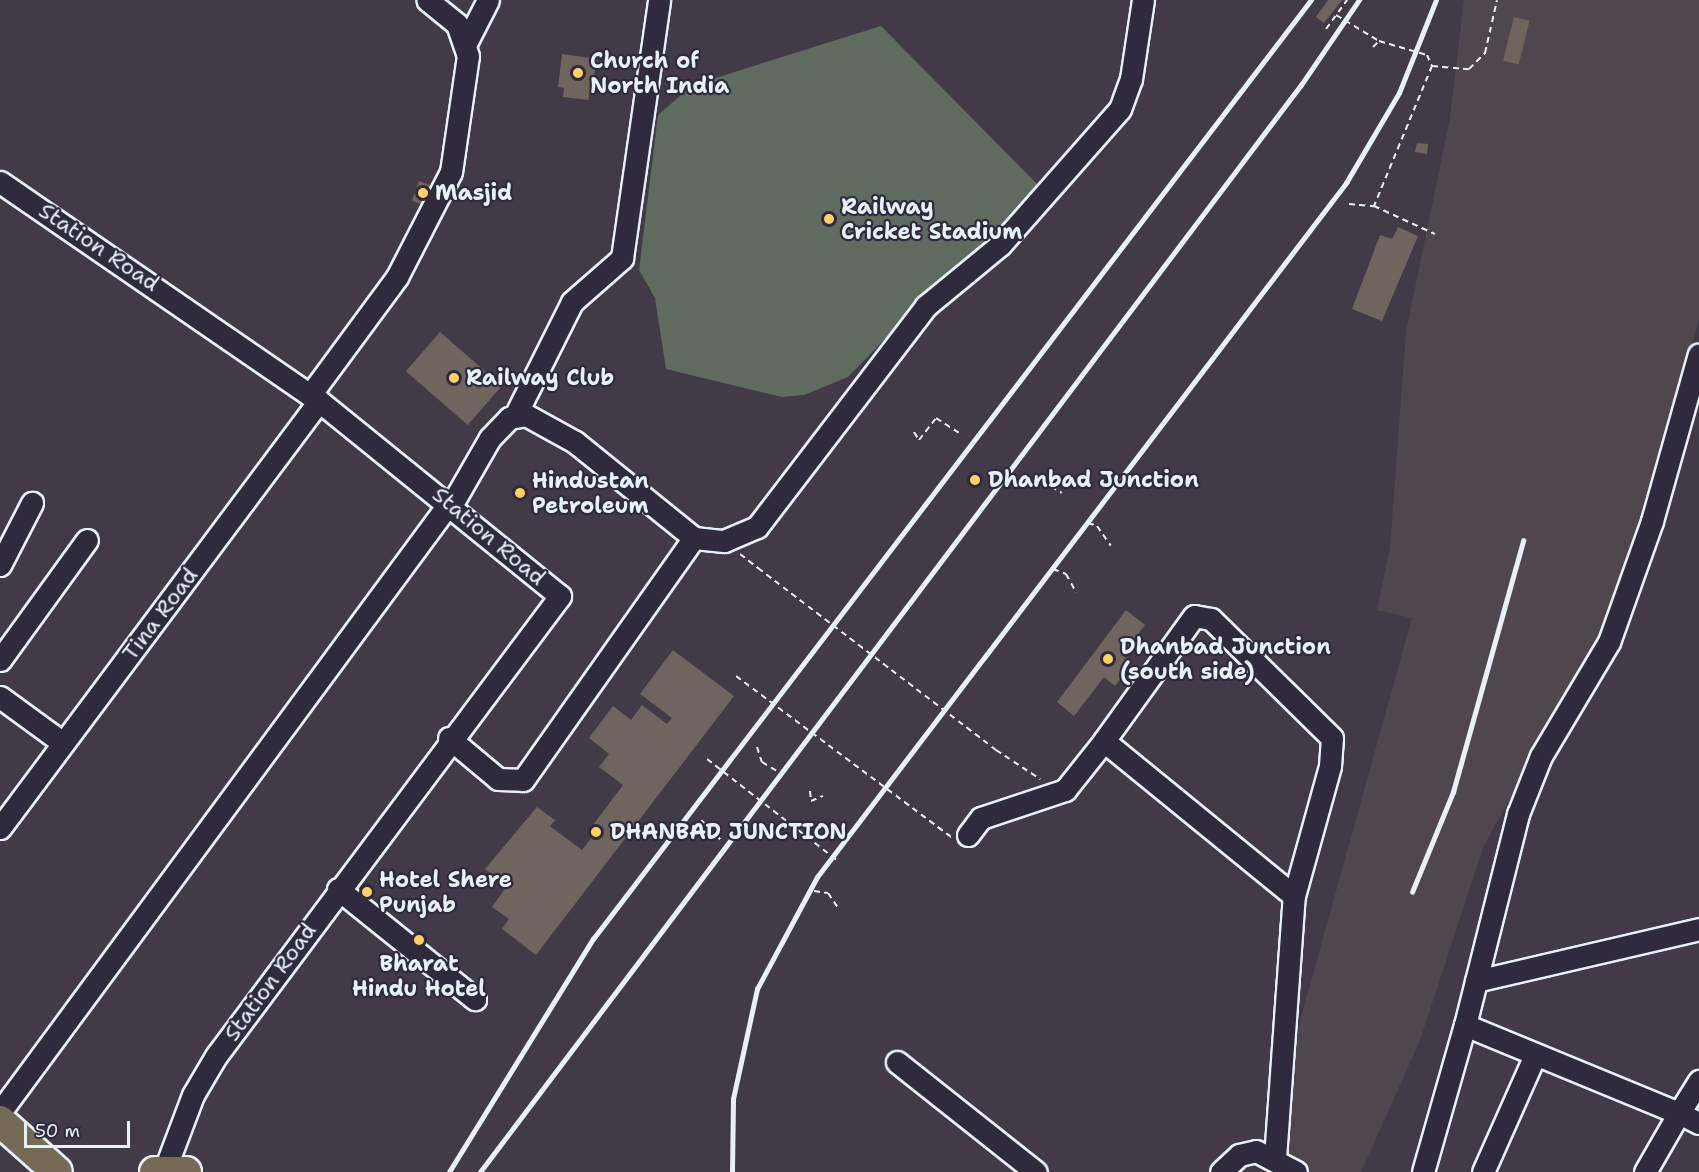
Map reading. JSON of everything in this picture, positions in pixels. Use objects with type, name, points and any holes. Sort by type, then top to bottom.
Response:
[{"type":"highway","points":[[0,1121],[57,1172]]},
{"type":"highway","points":[[0,1144],[30,1172]]},
{"type":"street","points":[[466,44],[488,0]]},
{"type":"street","points":[[0,1112],[451,503],[490,438],[516,414],[572,302],[622,258],[659,0]]},
{"type":"street","points":[[516,414],[537,418],[575,442],[694,538],[734,539],[763,521],[926,306],[1000,245],[1120,109],[1131,79],[1143,0]]},
{"type":"street","points":[[433,1],[457,24],[466,44]]},
{"type":"street","name":"Tina Road","points":[[0,828],[315,398],[397,277],[442,195],[462,123],[466,44]]},
{"type":"street","name":"Station Road","points":[[0,182],[315,398],[451,503],[560,596],[449,738],[338,889],[193,1095],[169,1171]]},
{"type":"street","points":[[1423,1172],[1465,1025],[1518,814],[1541,756],[1609,642],[1652,521],[1699,354]]},
{"type":"street","points":[[0,566],[32,503]]},
{"type":"street","points":[[449,738],[498,779],[523,780],[694,538]]},
{"type":"street","points":[[0,660],[87,540]]},
{"type":"street","points":[[959,836],[981,818],[1065,790],[1104,741],[1194,616],[1211,619],[1332,738],[1330,766],[1294,896],[1275,1158]]},
{"type":"street","points":[[0,697],[63,743]]},
{"type":"street","points":[[1104,741],[1294,896]]},
{"type":"street","points":[[338,889],[475,999]]},
{"type":"street","points":[[1476,981],[1699,929]]},
{"type":"street","points":[[1465,1025],[1699,1122]]},
{"type":"street","points":[[1483,1172],[1535,1055]]},
{"type":"street","points":[[897,1062],[1036,1172]]},
{"type":"street","points":[[1645,1172],[1699,1081]]},
{"type":"street","points":[[1221,1172],[1239,1155],[1256,1151],[1275,1158],[1296,1172]]},
{"type":"path","points":[[1326,29],[1347,0]]},
{"type":"path","points":[[1432,66],[1469,69],[1485,53],[1497,0]]},
{"type":"path","points":[[1336,15],[1379,41],[1427,55],[1432,66],[1374,206]]},
{"type":"path","points":[[1373,47],[1379,41]]},
{"type":"path","points":[[1349,204],[1365,201],[1435,234]]},
{"type":"path","points":[[914,432],[919,440],[936,418],[959,433]]},
{"type":"path","points":[[1042,481],[1062,494]]},
{"type":"path","points":[[1088,523],[1097,526],[1111,546]]},
{"type":"path","points":[[732,548],[1026,772]]},
{"type":"path","points":[[1053,568],[1066,574],[1076,592]]},
{"type":"path","points":[[736,676],[959,836]]},
{"type":"path","points":[[757,747],[762,762],[777,771]]},
{"type":"path","points":[[707,759],[838,861]]},
{"type":"path","points":[[810,791],[811,801],[823,796]]},
{"type":"path","points":[[701,819],[723,842]]},
{"type":"path","points":[[814,891],[828,893],[838,908]]},
{"type":"shaded area","points":[[1464,0],[1699,0],[1699,320],[1607,627],[1484,845],[1420,1040],[1361,1172],[1283,1172],[1278,1170],[1300,1021],[1412,618],[1377,610],[1390,548],[1406,332],[1450,118]]},
{"type":"green space","name":"Railway Cricket Stadium","points":[[881,26],[1040,187],[1002,232],[911,312],[848,377],[804,395],[782,397],[666,369],[655,298],[639,270],[658,115],[693,85]]},
{"type":"building","points":[[1328,0],[1342,0],[1324,23],[1316,17]]},
{"type":"building","points":[[1514,17],[1530,21],[1519,65],[1503,61]]},
{"type":"building","name":"Church of North India","points":[[562,54],[598,59],[588,100],[563,97],[564,88],[558,87]]},
{"type":"building","points":[[1417,143],[1428,144],[1427,154],[1415,152]]},
{"type":"building","name":"Masjid","points":[[419,181],[433,186],[426,206],[412,201]]},
{"type":"building","points":[[1398,227],[1418,236],[1382,321],[1352,309],[1380,235],[1392,239]]},
{"type":"building","name":"Railway Club","points":[[440,332],[502,386],[468,425],[406,371]]},
{"type":"building","name":"Dhanbad Junction (south side)","points":[[1126,610],[1145,625],[1122,655],[1132,663],[1115,686],[1104,677],[1074,716],[1057,702]]},
{"type":"building","name":"Dhanbad Junction","points":[[673,650],[734,696],[536,955],[502,929],[509,919],[492,907],[507,886],[485,869],[537,807],[555,820],[550,826],[582,850],[596,832],[590,829],[623,785],[599,767],[609,754],[589,738],[613,706],[631,720],[642,705],[667,724],[672,718],[640,694]]},
{"type":"railway","points":[[449,1172],[593,939],[1311,0]]},
{"type":"railway","points":[[480,1172],[1301,85],[1359,0]]},
{"type":"railway","points":[[732,1172],[733,1099],[757,989],[817,877],[1346,183],[1399,93],[1436,0]]},
{"type":"railway","points":[[1412,892],[1453,792],[1523,541]]},
{"type":"place","name":"Church of North India","points":[[578,73]]},
{"type":"place","name":"Masjid","points":[[423,193]]},
{"type":"place","name":"Railway Cricket Stadium","points":[[829,219]]},
{"type":"place","name":"Railway Club","points":[[454,378]]},
{"type":"place","name":"Dhanbad Junction","points":[[975,480]]},
{"type":"place","name":"Hindustan Petroleum","points":[[520,493]]},
{"type":"place","name":"Dhanbad Junction (south side)","points":[[1108,659]]},
{"type":"place","name":"DHANBAD JUNCTION","points":[[596,832]]},
{"type":"place","name":"Hotel Shere Punjab","points":[[367,892]]},
{"type":"place","name":"Bharat Hindu Hotel","points":[[419,940]]}]
